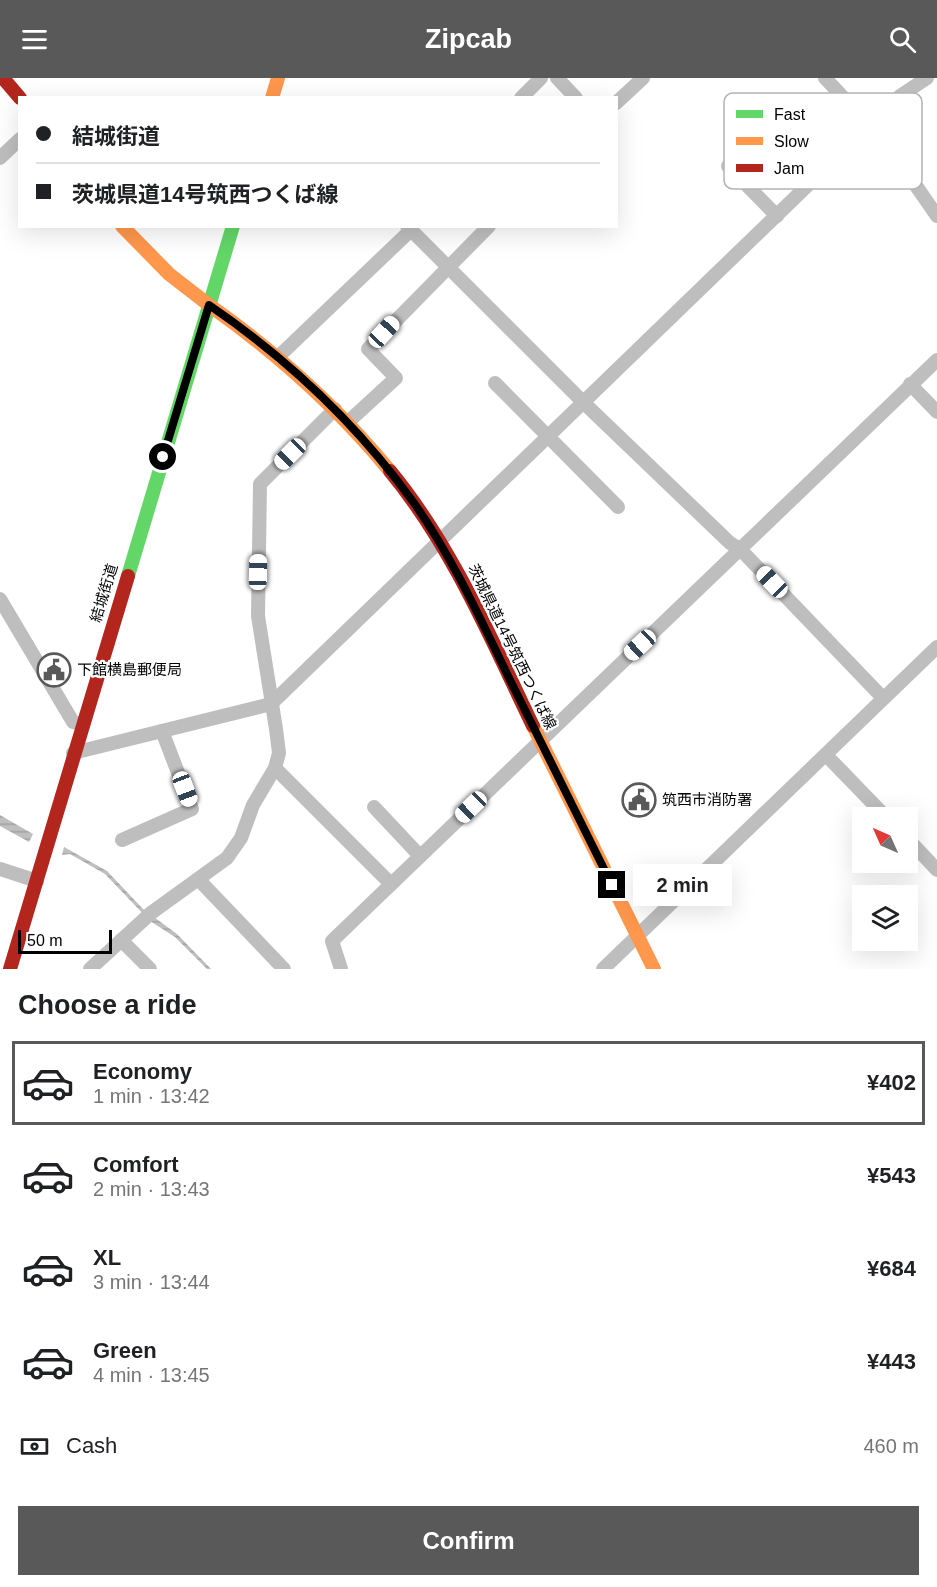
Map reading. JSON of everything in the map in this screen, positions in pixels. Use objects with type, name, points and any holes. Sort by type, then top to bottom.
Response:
[{"type":"main road","points":[[3,78],[18,96]]},
{"type":"main road","points":[[273,96],[278,78]]},
{"type":"main road","name":"茨城県道14号筑西つくば線","points":[[124,228],[169,274],[278,357],[335,409],[394,477],[440,543],[472,602],[654,969]]},
{"type":"main road","name":"結城街道","points":[[10,969],[81,724],[232,228]]},
{"type":"street","points":[[523,96],[541,78]]},
{"type":"street","points":[[557,78],[574,96]]},
{"type":"street","points":[[618,101],[643,78]]},
{"type":"street","points":[[825,78],[839,93]]},
{"type":"street","points":[[904,93],[927,78]]},
{"type":"street","points":[[0,158],[18,142]]},
{"type":"street","points":[[751,189],[777,216]]},
{"type":"street","points":[[73,753],[271,704],[805,189]]},
{"type":"street","points":[[917,189],[937,216]]},
{"type":"street","points":[[278,357],[409,228],[584,403],[730,543],[740,549],[883,698]]},
{"type":"street","points":[[348,422],[396,378],[368,349],[487,228]]},
{"type":"street","points":[[341,969],[332,941],[937,360]]},
{"type":"street","points":[[495,383],[618,507]]},
{"type":"street","points":[[910,384],[937,412]]},
{"type":"street","points":[[90,969],[148,916],[227,858],[241,838],[253,805],[275,768],[279,753],[258,616],[260,484],[335,409]]},
{"type":"street","points":[[0,599],[73,722],[81,724]]},
{"type":"street","points":[[603,969],[937,647]]},
{"type":"street","points":[[122,840],[192,809],[162,731]]},
{"type":"street","points":[[826,755],[876,807]]},
{"type":"street","points":[[275,768],[391,884]]},
{"type":"street","points":[[374,807],[420,856]]},
{"type":"street","points":[[918,850],[937,870]]},
{"type":"street","points":[[0,869],[37,880]]},
{"type":"street","points":[[198,879],[284,969]]},
{"type":"street","points":[[121,940],[150,969]]},
{"type":"shaded area","points":[[0,815],[33,834],[29,842],[0,826]]},
{"type":"shaded area","points":[[64,847],[107,871],[143,909],[177,934],[211,969],[207,969],[175,937],[150,921],[105,874],[70,854],[62,855]]},
{"type":"traffic: fast","points":[[128,576],[232,228]]},
{"type":"traffic: slow","points":[[273,96],[278,78]]},
{"type":"traffic: slow","points":[[124,228],[169,274],[209,305]]},
{"type":"traffic: slow","points":[[209,305],[259,342],[305,382],[349,425],[390,471]]},
{"type":"traffic: slow","points":[[533,726],[654,969]]},
{"type":"traffic: jam","points":[[3,78],[18,96]]},
{"type":"traffic: jam","points":[[390,471],[433,530],[469,594],[533,726]]},
{"type":"traffic: jam","points":[[10,969],[128,576]]},
{"type":"place","name":"下館横島郵便局","points":[[54,670]]},
{"type":"place","name":"筑西市消防署","points":[[639,800]]},
{"type":"route","points":[[163,457],[209,305],[249,333],[307,382],[374,451],[415,504],[440,543],[472,602],[612,885]]}]
